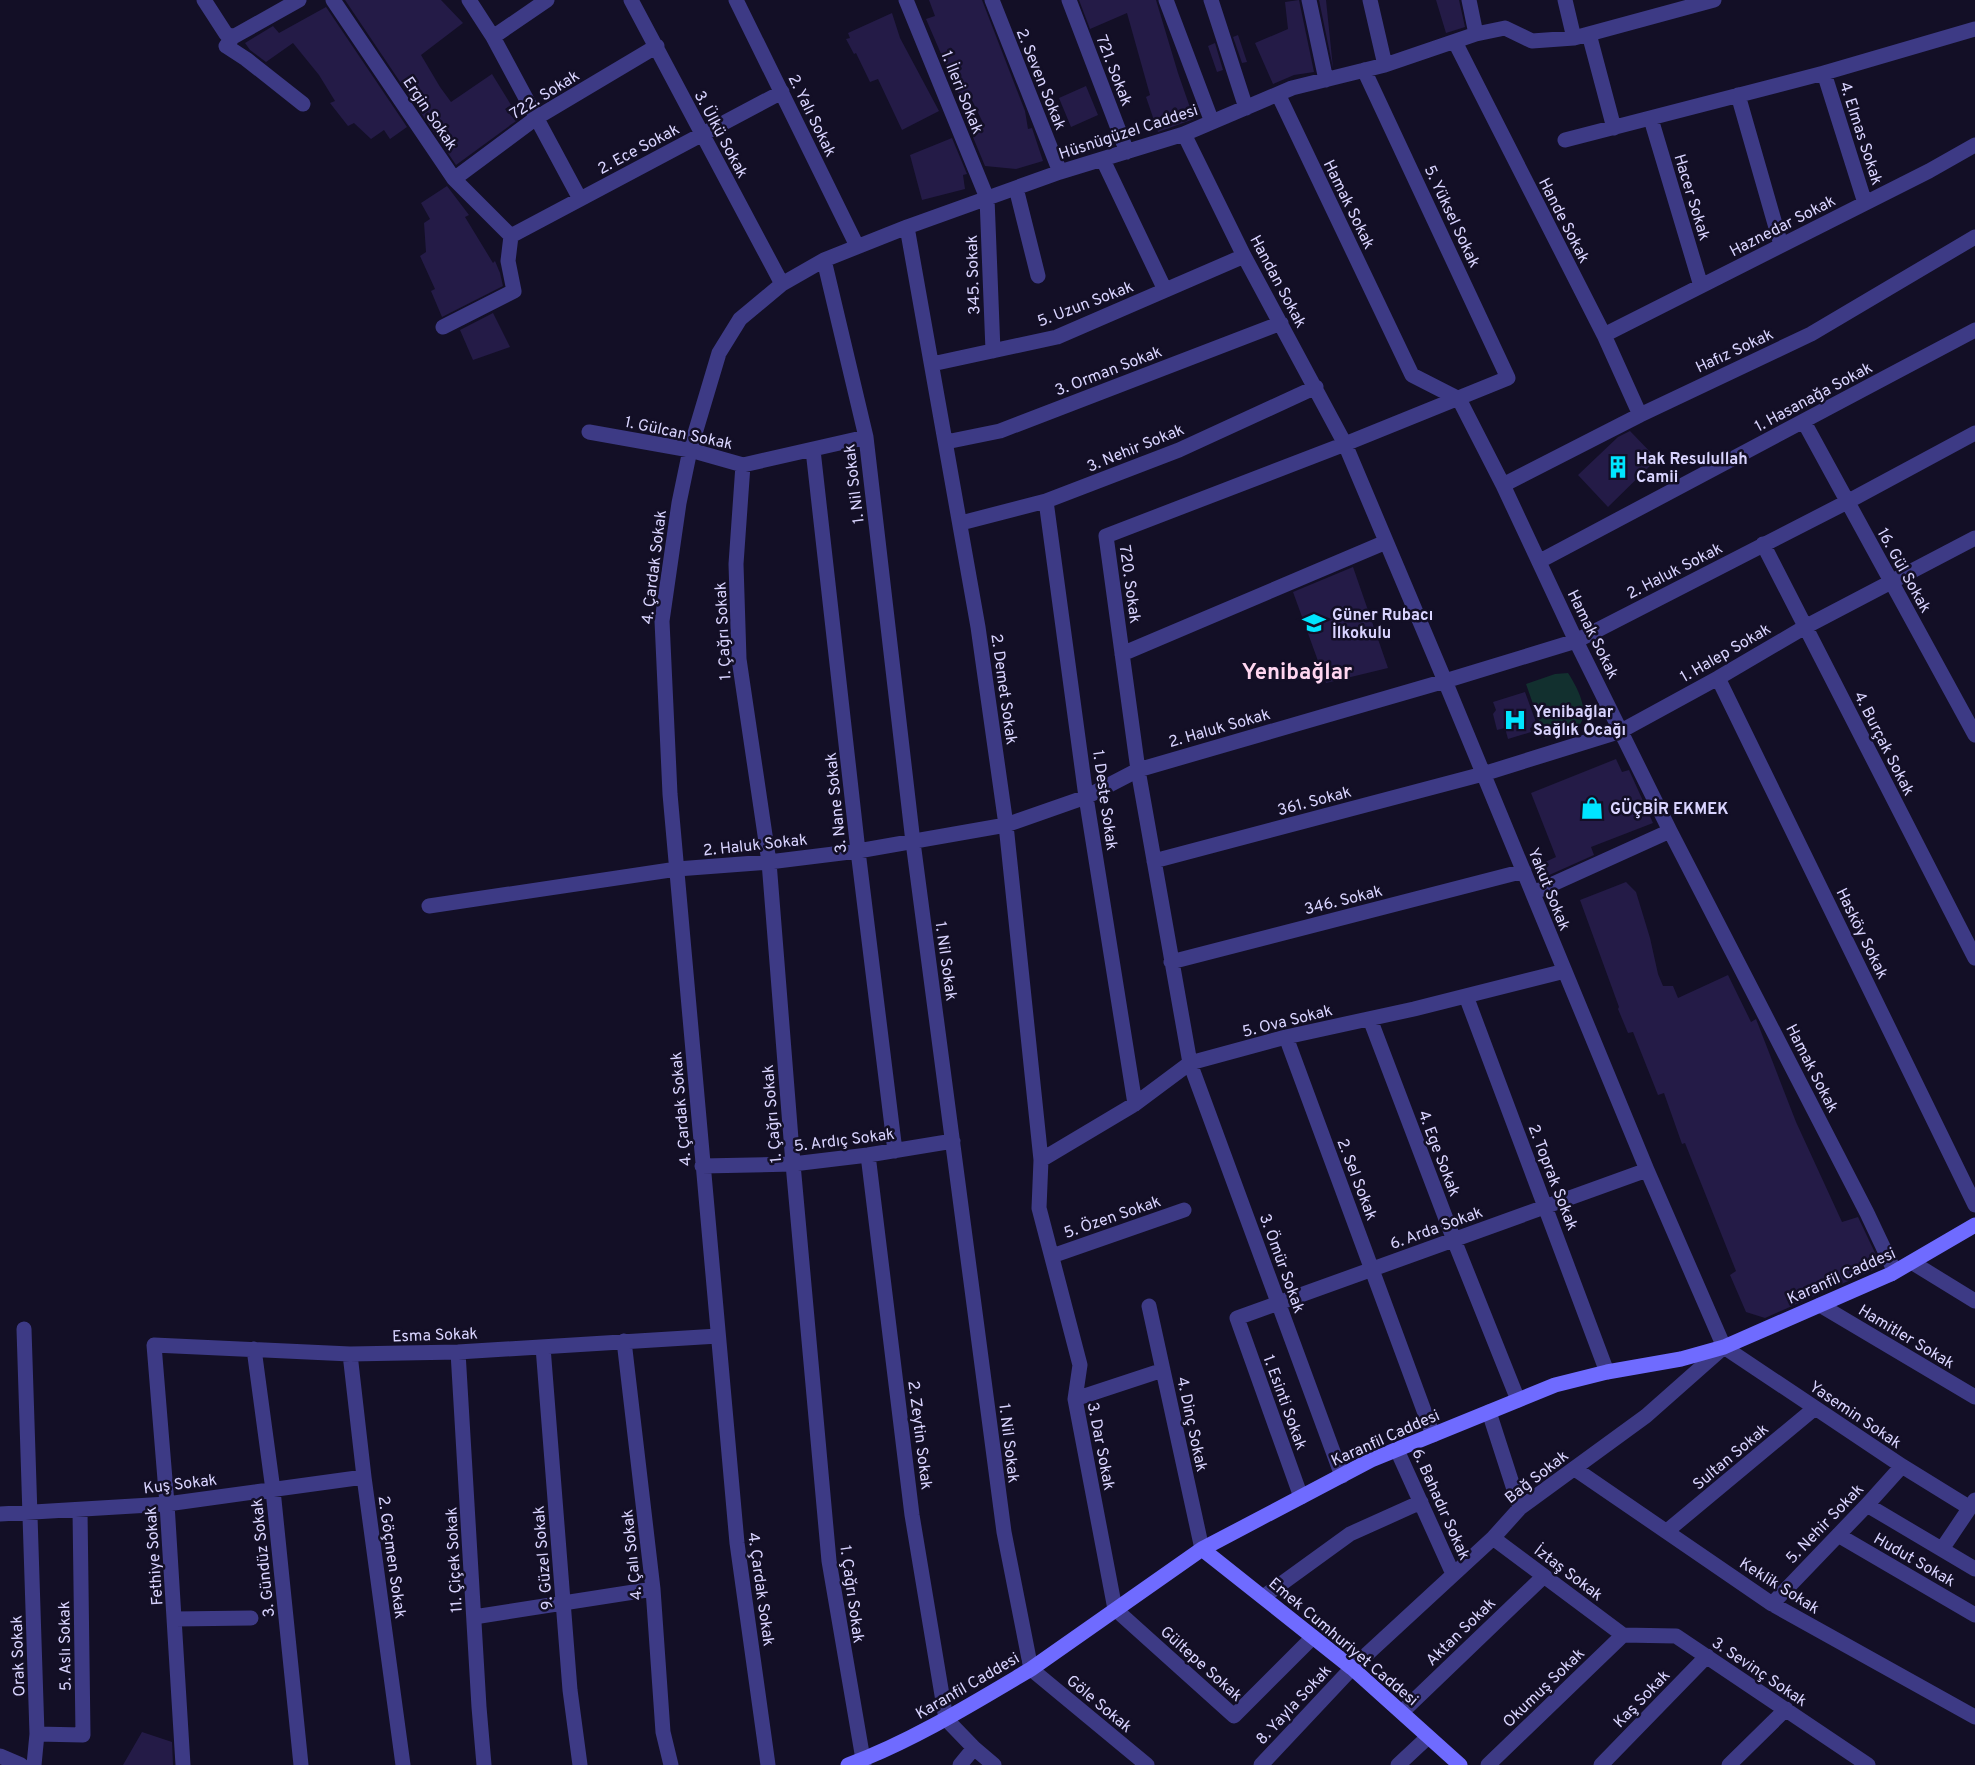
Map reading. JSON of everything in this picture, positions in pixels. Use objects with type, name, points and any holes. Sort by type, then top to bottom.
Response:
[{"type":"street","points":[[204,0],[226,34],[233,38]]},
{"type":"street","points":[[299,0],[233,38],[226,46],[303,104]]},
{"type":"street","name":"Ergin Sokak","points":[[333,0],[454,179],[511,236]]},
{"type":"street","points":[[469,0],[494,37],[580,200]]},
{"type":"street","points":[[494,37],[547,0]]},
{"type":"street","name":"3. Ülkü Sokak","points":[[631,0],[782,284]]},
{"type":"street","name":"2. Yalı Sokak","points":[[736,0],[857,246]]},
{"type":"street","name":"1. İleri Sokak","points":[[906,0],[987,198]]},
{"type":"street","name":"2. Seven Sokak","points":[[992,0],[1060,172]]},
{"type":"street","name":"721. Sokak","points":[[1069,0],[1127,152]]},
{"type":"street","points":[[1166,0],[1212,122]]},
{"type":"street","points":[[1211,0],[1246,108]]},
{"type":"street","points":[[1309,0],[1326,80]]},
{"type":"street","points":[[1370,0],[1385,64]]},
{"type":"street","points":[[1469,0],[1476,34]]},
{"type":"street","points":[[1565,0],[1581,36],[1614,128]]},
{"type":"street","name":"Hüsnügüzel Caddesi","points":[[690,450],[719,354],[740,319],[782,284],[824,260],[907,227],[1060,172],[1184,134],[1292,88],[1385,64],[1476,34],[1505,28],[1532,41],[1581,36],[1714,0]]},
{"type":"street","points":[[1565,140],[1824,73],[1975,29]]},
{"type":"street","name":"Hande Sokak","points":[[1455,42],[1604,335],[1640,415]]},
{"type":"street","name":"722. Sokak","points":[[454,179],[536,118],[657,46]]},
{"type":"street","name":"5. Yüksel Sokak","points":[[1364,70],[1508,378]]},
{"type":"street","name":"4. Elmas Sokak","points":[[1824,73],[1865,203]]},
{"type":"street","name":"2. Ece Sokak","points":[[511,236],[782,92]]},
{"type":"street","name":"Hamak Sokak","points":[[1278,94],[1412,375],[1459,399],[1671,831],[1867,1213],[1893,1269],[1891,1274]]},
{"type":"street","points":[[1738,95],[1781,245]]},
{"type":"street","name":"Hacer Sokak","points":[[1651,119],[1701,286]]},
{"type":"street","name":"Handan Sokak","points":[[1184,134],[1244,256],[1345,444]]},
{"type":"street","name":"Haznedar Sokak","points":[[1604,335],[1929,171],[1975,145]]},
{"type":"street","points":[[1103,160],[1165,290]]},
{"type":"street","points":[[1016,188],[1038,276]]},
{"type":"street","name":"345. Sokak","points":[[987,198],[993,351]]},
{"type":"street","name":"2. Demet Sokak","points":[[907,227],[978,627],[1006,825],[1041,1160]]},
{"type":"street","points":[[443,327],[513,291],[508,261],[511,236]]},
{"type":"street","name":"Hafız Sokak","points":[[1503,485],[1640,415],[1811,334],[1975,237]]},
{"type":"street","name":"5. Uzun Sokak","points":[[932,364],[1057,337],[1244,256]]},
{"type":"street","name":"1. Nil Sokak","points":[[824,260],[866,437],[913,842],[1004,1532],[1031,1670]]},
{"type":"street","name":"3. Orman Sokak","points":[[946,442],[1000,431],[1281,323]]},
{"type":"street","name":"1. Hasanağa Sokak","points":[[1540,561],[1975,330]]},
{"type":"street","name":"720. Sokak","points":[[1190,1063],[1138,770],[1106,536],[1345,444],[1508,378]]},
{"type":"street","name":"3. Nehir Sokak","points":[[961,523],[1046,501],[1179,450],[1316,387]]},
{"type":"street","name":"16. Gül Sokak","points":[[1804,422],[1975,735]]},
{"type":"street","name":"1. Gülcan Sokak","points":[[589,432],[690,450],[743,465],[866,437]]},
{"type":"street","name":"2. Haluk Sokak","points":[[429,906],[677,870],[858,851],[1006,825],[1086,797],[1138,770],[1576,641],[1847,502],[1975,433]]},
{"type":"street","name":"Yakut Sokak","points":[[1345,444],[1647,1170],[1724,1347]]},
{"type":"street","name":"4. Çardak Sokak","points":[[690,450],[679,502],[662,621],[670,794],[737,1543],[768,1765]]},
{"type":"street","name":"3. Nane Sokak","points":[[813,450],[858,851],[895,1151]]},
{"type":"street","name":"1. Çağrı Sokak","points":[[743,465],[736,564],[739,659],[769,862],[793,1164],[829,1561],[858,1763]]},
{"type":"street","name":"1. Deste Sokak","points":[[1046,501],[1086,797],[1135,1104]]},
{"type":"street","name":"1. Halep Sokak","points":[[1483,774],[1621,731],[1805,627],[1975,538]]},
{"type":"street","points":[[1122,654],[1386,542]]},
{"type":"street","name":"4. Burçak Sokak","points":[[1763,544],[1975,958]]},
{"type":"street","name":"Hasköy Sokak","points":[[1718,678],[1975,1204]]},
{"type":"street","name":"361. Sokak","points":[[1154,861],[1483,774]]},
{"type":"street","points":[[1533,893],[1671,831]]},
{"type":"street","name":"346. Sokak","points":[[1172,962],[1524,871]]},
{"type":"street","name":"5. Ova Sokak","points":[[1041,1160],[1135,1104],[1190,1063],[1286,1037],[1370,1019],[1565,971]]},
{"type":"street","name":"2. Toprak Sokak","points":[[1466,996],[1607,1372]]},
{"type":"street","name":"4. Ege Sokak","points":[[1370,1019],[1518,1400]]},
{"type":"street","name":"2. Sel Sokak","points":[[1286,1037],[1433,1435]]},
{"type":"street","name":"3. Ömür Sokak","points":[[1190,1063],[1342,1476]]},
{"type":"street","name":"5. Ardıç Sokak","points":[[702,1166],[793,1164],[953,1141]]},
{"type":"street","name":"2. Zeytin Sokak","points":[[868,1155],[912,1515],[946,1719]]},
{"type":"street","name":"3. Dar Sokak","points":[[1041,1160],[1039,1208],[1080,1365],[1075,1399],[1115,1609]]},
{"type":"street","name":"6. Arda Sokak","points":[[1237,1318],[1647,1170]]},
{"type":"street","name":"5. Özen Sokak","points":[[1052,1256],[1184,1209]]},
{"type":"street","name":"Karanfil Caddesi","points":[[858,1763],[946,1719],[1031,1670],[1202,1549],[1342,1476],[1397,1450],[1555,1385],[1607,1372],[1681,1359],[1724,1347],[1891,1274],[1975,1225]]},
{"type":"street","points":[[1913,1263],[1975,1301]]},
{"type":"street","name":"Hamitler Sokak","points":[[1820,1305],[1975,1397]]},
{"type":"street","name":"4. Dinç Sokak","points":[[1149,1306],[1202,1549]]},
{"type":"street","name":"1. Esinti Sokak","points":[[1237,1318],[1301,1497]]},
{"type":"street","name":"Orak Sokak","points":[[24,1329],[37,1734],[34,1765]]},
{"type":"street","name":"Esma Sokak","points":[[154,1345],[350,1354],[458,1352],[718,1336]]},
{"type":"street","name":"4. Çalı Sokak","points":[[624,1341],[653,1589],[663,1732],[671,1765]]},
{"type":"street","name":"Fethiye Sokak","points":[[154,1345],[175,1619],[183,1765]]},
{"type":"street","name":"9. Güzel Sokak","points":[[543,1347],[570,1690],[580,1765]]},
{"type":"street","name":"Yasemin Sokak","points":[[1724,1347],[1902,1466],[1972,1504]]},
{"type":"street","name":"Bağ Sokak","points":[[1352,1668],[1492,1538],[1520,1508],[1646,1416],[1724,1347]]},
{"type":"street","name":"3. Gündüz Sokak","points":[[254,1349],[273,1490],[301,1765]]},
{"type":"street","name":"11. Çiçek Sokak","points":[[458,1352],[484,1765]]},
{"type":"street","name":"2. Göçmen Sokak","points":[[350,1354],[364,1477],[404,1765]]},
{"type":"street","points":[[1075,1399],[1163,1370]]},
{"type":"street","name":"Sultan Sokak","points":[[1667,1531],[1815,1408]]},
{"type":"street","points":[[1489,1412],[1520,1508]]},
{"type":"street","name":"6. Bahadır Sokak","points":[[1397,1450],[1454,1574]]},
{"type":"street","name":"5. Nehir Sokak","points":[[1772,1604],[1902,1466]]},
{"type":"street","name":"Keklik Sokak","points":[[1575,1469],[1772,1604],[1975,1717]]},
{"type":"street","name":"Kuş Sokak","points":[[0,1514],[167,1504],[364,1477]]},
{"type":"street","points":[[1263,1597],[1350,1534],[1421,1502]]},
{"type":"street","points":[[1942,1549],[1972,1504]]},
{"type":"street","points":[[1867,1505],[1975,1569]]},
{"type":"street","name":"5. Aslı Sokak","points":[[37,1734],[83,1735],[80,1510]]},
{"type":"street","name":"Hudut Sokak","points":[[1838,1535],[1975,1615]]},
{"type":"street","name":"İztaş Sokak","points":[[1492,1538],[1623,1635]]},
{"type":"street","name":"Emek Cumhuriyet Caddesi","points":[[1202,1549],[1352,1668],[1460,1765]]},
{"type":"street","name":"Aktan Sokak","points":[[1401,1712],[1544,1576]]},
{"type":"street","points":[[474,1617],[653,1589]]},
{"type":"street","name":"Gültepe Sokak","points":[[1115,1609],[1234,1716],[1313,1637]]},
{"type":"street","points":[[175,1619],[251,1618]]},
{"type":"street","name":"3. Sevinç Sokak","points":[[1623,1635],[1676,1636],[1786,1709],[1860,1763]]},
{"type":"street","name":"Okumuş Sokak","points":[[1488,1765],[1623,1635]]},
{"type":"street","name":"Kaş Sokak","points":[[1601,1765],[1707,1656]]},
{"type":"street","name":"8. Yayla Sokak","points":[[1261,1765],[1352,1668]]},
{"type":"street","name":"Göle Sokak","points":[[1031,1670],[1147,1765]]},
{"type":"street","points":[[1729,1765],[1786,1709]]},
{"type":"street","points":[[946,1719],[994,1765]]},
{"type":"street","points":[[1398,1765],[1428,1737]]},
{"type":"street","points":[[960,1765],[974,1748]]},
{"type":"street","points":[[0,1756],[21,1765]]},
{"type":"green space","points":[[1568,673],[1583,705],[1582,721],[1569,733],[1545,738],[1526,684],[1555,674]]},
{"type":"building","points":[[345,0],[441,0],[463,23],[421,55],[440,87],[451,102],[492,74],[511,105],[505,109],[516,121],[456,165]]},
{"type":"building","points":[[929,0],[982,0],[1025,111],[1028,129],[1032,128],[1043,161],[1016,169],[985,166],[970,130],[984,125],[970,96],[961,100],[926,19],[935,16]]},
{"type":"building","points":[[1079,0],[1156,0],[1194,119],[1158,132],[1146,97],[1150,95],[1127,13],[1090,29]]},
{"type":"building","points":[[1299,0],[1314,72],[1294,75],[1273,84],[1255,43],[1288,29],[1285,2]]},
{"type":"building","points":[[1319,0],[1326,0],[1333,68]]},
{"type":"building","points":[[1436,0],[1459,0],[1465,27],[1446,33]]},
{"type":"building","points":[[326,7],[407,127],[390,139],[384,130],[371,139],[354,123],[348,126],[330,103],[335,101],[319,75],[293,43],[266,62],[250,50],[245,43],[273,26],[279,33]]},
{"type":"building","points":[[892,13],[900,38],[939,111],[902,130],[878,79],[870,82],[856,53],[854,54],[846,39],[850,38],[848,33]]},
{"type":"building","points":[[1238,35],[1247,62],[1242,63],[1233,37]]},
{"type":"building","points":[[1215,43],[1223,70],[1217,72],[1208,46]]},
{"type":"building","points":[[1086,86],[1098,115],[1071,127],[1059,98]]},
{"type":"building","points":[[952,138],[967,174],[963,175],[965,189],[922,200],[910,155]]},
{"type":"building","points":[[447,186],[469,215],[465,217],[493,263],[495,261],[503,286],[442,317],[431,291],[435,289],[420,256],[426,252],[424,223],[430,219],[421,203]]},
{"type":"building","points":[[493,313],[510,347],[473,360],[460,330]]},
{"type":"building","name":"Hak Resulullah Camii","points":[[1630,431],[1657,459],[1608,507],[1578,475],[1618,437]]},
{"type":"building","name":"Güner Rubacı İlkokulu","points":[[1353,567],[1388,668],[1326,683],[1293,592]]},
{"type":"building","name":"Yenibağlar Sağlık Ocağı","points":[[1525,692],[1537,725],[1530,728],[1531,732],[1508,739],[1505,728],[1497,730],[1493,714],[1496,710],[1493,702]]},
{"type":"building","name":"GÜÇBİR EKMEK","points":[[1616,759],[1622,772],[1629,770],[1653,823],[1591,847],[1594,855],[1547,876],[1543,863],[1556,857],[1531,793]]},
{"type":"building","points":[[1626,882],[1636,892],[1663,986],[1673,986],[1678,998],[1728,975],[1751,1022],[1756,1019],[1796,1122],[1842,1222],[1858,1217],[1876,1255],[1873,1270],[1765,1318],[1746,1312],[1730,1275],[1736,1271],[1685,1143],[1682,1144],[1664,1093],[1658,1095],[1633,1032],[1628,1033],[1580,900]]},
{"type":"building","points":[[142,1732],[172,1742],[173,1765],[123,1765]]},
{"type":"place","name":"Hak Resulullah Camii","points":[[1618,467]]},
{"type":"place","name":"Güner Rubacı İlkokulu","points":[[1314,623]]},
{"type":"place","name":"Yenibağlar Sağlık Ocağı","points":[[1515,720]]},
{"type":"place","name":"GÜÇBİR EKMEK","points":[[1592,808]]},
{"type":"district","name":"Yenibağlar","points":[[1297,671]]}]
